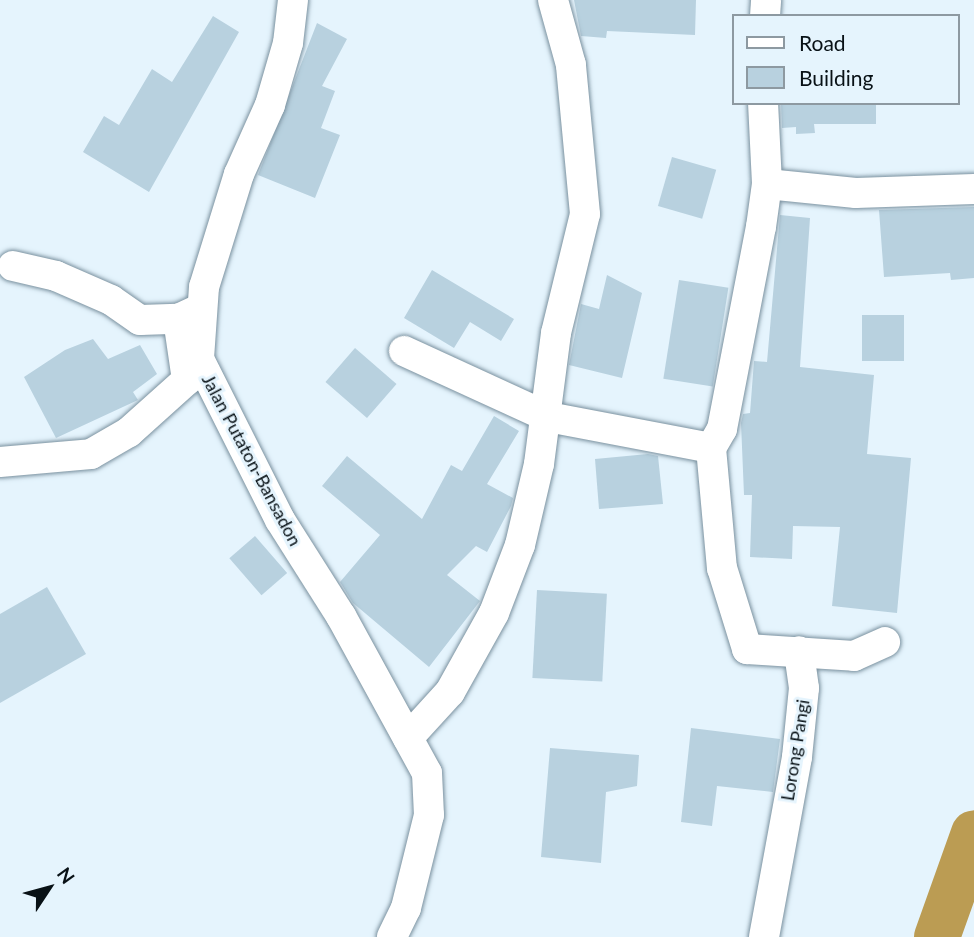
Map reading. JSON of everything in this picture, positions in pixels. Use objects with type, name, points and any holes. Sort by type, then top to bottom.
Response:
[{"type":"street","name":"Jalan Putaton-Bansadon","points":[[293,0],[288,43],[270,105],[239,174],[204,287],[190,313],[199,359],[280,520],[341,616],[427,774],[429,815],[406,908],[392,937]]},
{"type":"street","points":[[408,738],[450,692],[509,580],[548,417],[556,333],[585,214],[572,65],[553,0]]},
{"type":"street","points":[[763,105],[767,184],[722,429],[711,448],[722,568],[747,649],[854,656],[886,642]]},
{"type":"street","points":[[767,184],[856,193],[974,189]]},
{"type":"street","points":[[0,462],[91,454],[129,432],[187,380],[190,313],[140,320],[111,300],[66,281],[13,266]]},
{"type":"street","points":[[404,352],[548,417],[711,448]]},
{"type":"street","name":"Lorong Pangi","points":[[764,937],[797,757],[804,688],[799,651]]},
{"type":"building","points":[[574,0],[696,0],[695,35],[607,31],[606,38],[581,36]]},
{"type":"building","points":[[213,16],[239,32],[149,192],[83,152],[104,116],[119,125],[152,69],[172,82]]},
{"type":"building","points":[[317,23],[347,39],[322,86],[335,91],[321,128],[340,135],[315,198],[258,175]]},
{"type":"building","points":[[781,105],[876,105],[876,124],[814,124],[815,133],[796,134],[796,127],[782,128]]},
{"type":"building","points":[[672,157],[716,170],[702,219],[658,206]]},
{"type":"building","points":[[974,207],[974,278],[951,280],[950,273],[884,277],[879,210]]},
{"type":"building","points":[[780,215],[810,218],[800,367],[874,375],[867,454],[911,458],[897,613],[832,606],[840,527],[793,526],[792,559],[750,557],[752,495],[744,495],[741,423],[743,414],[750,413],[754,361],[767,362]]},
{"type":"building","points":[[432,270],[514,319],[501,341],[470,322],[454,348],[404,318]]},
{"type":"building","points":[[607,275],[642,293],[622,378],[569,365],[581,304],[599,309]]},
{"type":"building","points":[[679,280],[728,288],[713,387],[663,379]]},
{"type":"building","points":[[862,315],[904,315],[904,361],[862,361]]},
{"type":"building","points":[[93,339],[108,359],[140,345],[157,374],[133,392],[138,400],[56,438],[24,377],[65,350]]},
{"type":"building","points":[[355,348],[397,384],[367,418],[325,382]]},
{"type":"building","points":[[494,416],[519,431],[487,484],[513,498],[511,506],[487,552],[476,546],[447,575],[480,601],[429,667],[353,603],[340,582],[380,535],[322,486],[347,456],[422,519],[451,465],[462,471]]},
{"type":"building","points":[[648,454],[658,456],[663,504],[599,509],[595,459]]},
{"type":"building","points":[[255,536],[287,573],[261,595],[229,558]]},
{"type":"building","points":[[47,587],[86,654],[0,703],[0,614]]},
{"type":"building","points":[[537,590],[607,594],[602,682],[532,678]]},
{"type":"building","points":[[691,728],[780,739],[773,792],[717,786],[712,826],[681,822]]},
{"type":"building","points":[[550,748],[639,755],[637,786],[606,792],[601,863],[541,857]]},
{"type":"waterway","points":[[937,937],[974,833]]}]
